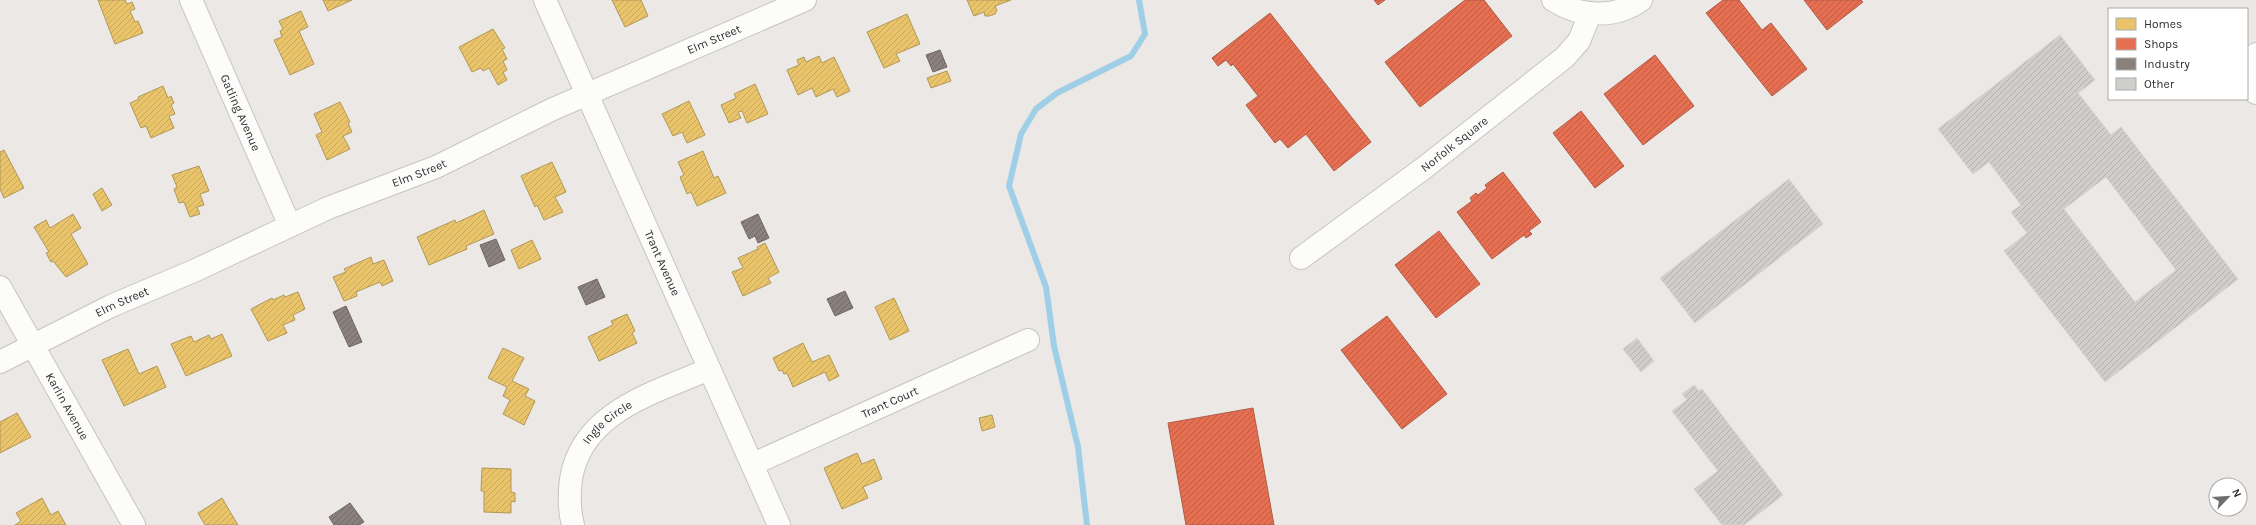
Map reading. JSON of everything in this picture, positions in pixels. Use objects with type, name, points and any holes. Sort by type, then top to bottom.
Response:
[{"type":"street","name":"Gatling Avenue","points":[[191,0],[290,226]]},
{"type":"street","name":"Trant Avenue","points":[[545,0],[779,525]]},
{"type":"street","name":"Elm Street","points":[[0,362],[112,306],[196,270],[328,208],[436,167],[553,109],[805,0]]},
{"type":"street","points":[[1553,0],[1579,12],[1590,14],[1610,13],[1628,7],[1641,0]]},
{"type":"street","name":"Norfolk Square","points":[[1301,258],[1424,168],[1565,57],[1579,41],[1590,14]]},
{"type":"street","points":[[2256,54],[2252,76],[2256,94]]},
{"type":"street","name":"Karlin Avenue","points":[[0,287],[134,525]]},
{"type":"street","name":"Trant Court","points":[[753,464],[1028,340]]},
{"type":"street","name":"Ingle Circle","points":[[572,525],[569,492],[573,467],[580,449],[594,430],[612,414],[628,405],[710,369]]},
{"type":"building: Homes","points":[[98,0],[125,0],[127,4],[132,2],[135,9],[130,11],[135,22],[138,21],[143,33],[115,44]]},
{"type":"building: Homes","points":[[323,0],[352,0],[328,11]]},
{"type":"building: Homes","points":[[612,0],[641,0],[648,16],[625,27]]},
{"type":"building: Homes","points":[[967,0],[1011,0],[995,6],[997,10],[995,14],[985,16],[984,12],[974,16]]},
{"type":"building: Homes","points":[[301,11],[308,27],[299,31],[314,64],[290,75],[274,40],[282,37],[280,31],[283,29],[279,21]]},
{"type":"building: Homes","points":[[907,14],[920,44],[896,54],[900,61],[884,68],[867,32]]},
{"type":"building: Homes","points":[[493,29],[505,48],[502,49],[507,59],[503,61],[507,70],[503,72],[507,80],[498,85],[489,68],[483,71],[481,68],[472,72],[459,47]]},
{"type":"building: Homes","points":[[819,56],[822,63],[834,57],[850,91],[837,97],[833,89],[816,97],[812,88],[798,95],[787,70],[799,65],[797,60],[804,57],[806,62]]},
{"type":"building: Homes","points":[[947,71],[951,81],[931,88],[927,78]]},
{"type":"building: Homes","points":[[755,84],[768,114],[747,123],[742,111],[738,112],[741,118],[729,123],[721,105],[736,98],[734,94]]},
{"type":"building: Homes","points":[[163,86],[168,98],[171,96],[174,103],[171,105],[175,114],[169,116],[174,128],[151,138],[146,126],[141,128],[130,103],[139,99],[138,97]]},
{"type":"building: Homes","points":[[689,101],[705,135],[687,143],[682,132],[673,136],[662,114]]},
{"type":"building: Homes","points":[[340,102],[350,122],[348,123],[352,132],[343,136],[350,149],[327,160],[316,135],[322,132],[314,114]]},
{"type":"building: Homes","points":[[4,150],[24,188],[4,198],[0,189],[0,152]]},
{"type":"building: Homes","points":[[703,151],[714,178],[718,176],[726,193],[697,206],[691,192],[687,194],[680,177],[684,175],[678,162]]},
{"type":"building: Homes","points":[[552,162],[566,192],[555,197],[563,212],[544,220],[537,205],[535,207],[521,176]]},
{"type":"building: Homes","points":[[199,166],[209,191],[200,194],[204,205],[197,207],[200,214],[190,217],[184,202],[179,203],[174,189],[177,187],[172,175]]},
{"type":"building: Homes","points":[[102,188],[112,205],[102,211],[93,194]]},
{"type":"building: Homes","points":[[484,210],[494,234],[466,246],[467,249],[429,265],[417,237],[455,220],[456,223]]},
{"type":"building: Homes","points":[[73,214],[81,228],[71,234],[88,264],[66,277],[53,261],[51,262],[46,253],[49,252],[34,227],[46,220],[50,228]]},
{"type":"building: Homes","points":[[532,240],[541,259],[519,269],[511,250]]},
{"type":"building: Homes","points":[[765,243],[779,272],[768,278],[771,283],[743,296],[732,272],[743,268],[738,258],[758,249],[757,247]]},
{"type":"building: Homes","points":[[371,257],[373,264],[384,260],[393,281],[382,286],[380,282],[356,292],[357,296],[344,301],[333,277],[346,272],[344,269]]},
{"type":"building: Homes","points":[[298,292],[305,309],[293,315],[295,320],[283,325],[287,333],[268,341],[251,309],[272,298],[273,300],[284,295],[285,297]]},
{"type":"building: Homes","points":[[894,298],[909,331],[890,340],[875,307]]},
{"type":"building: Homes","points":[[627,314],[635,331],[632,333],[637,343],[599,361],[588,337],[613,325],[611,321]]},
{"type":"building: Homes","points":[[222,334],[232,356],[186,376],[171,344],[191,336],[194,342],[209,335],[211,339]]},
{"type":"building: Homes","points":[[803,343],[812,362],[829,355],[839,376],[829,381],[825,372],[793,387],[787,373],[784,374],[782,370],[779,371],[773,358]]},
{"type":"building: Homes","points":[[503,348],[524,358],[512,381],[529,389],[525,396],[535,401],[524,425],[503,414],[510,400],[503,396],[507,387],[488,378]]},
{"type":"building: Homes","points":[[128,349],[139,374],[157,366],[166,387],[124,406],[102,360]]},
{"type":"building: Homes","points":[[17,413],[31,437],[0,453],[0,422]]},
{"type":"building: Homes","points":[[992,415],[995,427],[982,431],[979,418]]},
{"type":"building: Homes","points":[[857,453],[862,464],[874,459],[882,479],[863,487],[868,498],[842,509],[824,468]]},
{"type":"building: Homes","points":[[482,468],[511,469],[511,492],[515,493],[515,502],[511,501],[511,513],[484,512],[484,491],[481,491]]},
{"type":"building: Homes","points":[[42,498],[51,515],[58,511],[66,525],[15,525],[21,521],[16,513]]},
{"type":"building: Homes","points":[[222,498],[238,525],[205,525],[198,513]]},
{"type":"building: Shops","points":[[1374,0],[1385,0],[1378,5]]},
{"type":"building: Shops","points":[[1465,0],[1484,0],[1512,36],[1420,107],[1385,62]]},
{"type":"building: Shops","points":[[1723,0],[1739,0],[1762,30],[1771,23],[1807,69],[1772,96],[1706,13]]},
{"type":"building: Shops","points":[[1804,0],[1861,0],[1863,2],[1827,30]]},
{"type":"building: Shops","points":[[1270,13],[1371,142],[1334,171],[1306,134],[1288,148],[1280,139],[1275,143],[1246,105],[1258,96],[1233,64],[1231,66],[1226,60],[1218,66],[1212,58]]},
{"type":"building: Shops","points":[[1655,55],[1694,106],[1643,145],[1604,94]]},
{"type":"building: Shops","points":[[1581,111],[1624,166],[1595,188],[1553,133]]},
{"type":"building: Shops","points":[[1503,172],[1541,222],[1529,231],[1532,234],[1526,238],[1524,235],[1492,259],[1457,212],[1472,201],[1470,198],[1476,193],[1478,195],[1487,188],[1485,185]]},
{"type":"building: Shops","points":[[1439,231],[1480,284],[1436,318],[1395,265]]},
{"type":"building: Shops","points":[[1387,316],[1447,394],[1402,429],[1341,350]]},
{"type":"building: Shops","points":[[1253,408],[1274,525],[1186,525],[1168,423]]},
{"type":"building: Industry","points":[[940,50],[947,67],[933,72],[926,55]]},
{"type":"building: Industry","points":[[758,214],[769,238],[758,243],[755,236],[749,239],[741,222]]},
{"type":"building: Industry","points":[[496,239],[505,260],[489,267],[480,245]]},
{"type":"building: Industry","points":[[597,279],[605,297],[586,305],[578,287]]},
{"type":"building: Industry","points":[[845,291],[853,308],[835,316],[827,299]]},
{"type":"building: Industry","points":[[346,306],[362,342],[349,347],[333,312]]},
{"type":"building: Industry","points":[[350,503],[364,522],[359,525],[334,525],[329,517]]},
{"type":"building: Other","points":[[2060,35],[2095,80],[2078,93],[2111,135],[2121,127],[2238,279],[2105,382],[2004,251],[2027,233],[2011,212],[2021,205],[1989,162],[1973,174],[1938,129]],"holes":[[[2106,177],[2176,270],[2135,302],[2064,209]]]},
{"type":"building: Other","points":[[1789,179],[1823,224],[1695,323],[1660,278]]},
{"type":"building: Other","points":[[1637,338],[1654,361],[1641,372],[1623,349]]},
{"type":"building: Other","points":[[1694,385],[1699,391],[1702,389],[1783,495],[1744,525],[1722,525],[1694,489],[1718,471],[1672,411],[1687,400],[1682,394]]},
{"type":"waterway","points":[[1087,525],[1078,447],[1054,346],[1046,287],[1009,186],[1021,134],[1036,109],[1057,93],[1131,56],[1145,34],[1139,0]]}]
